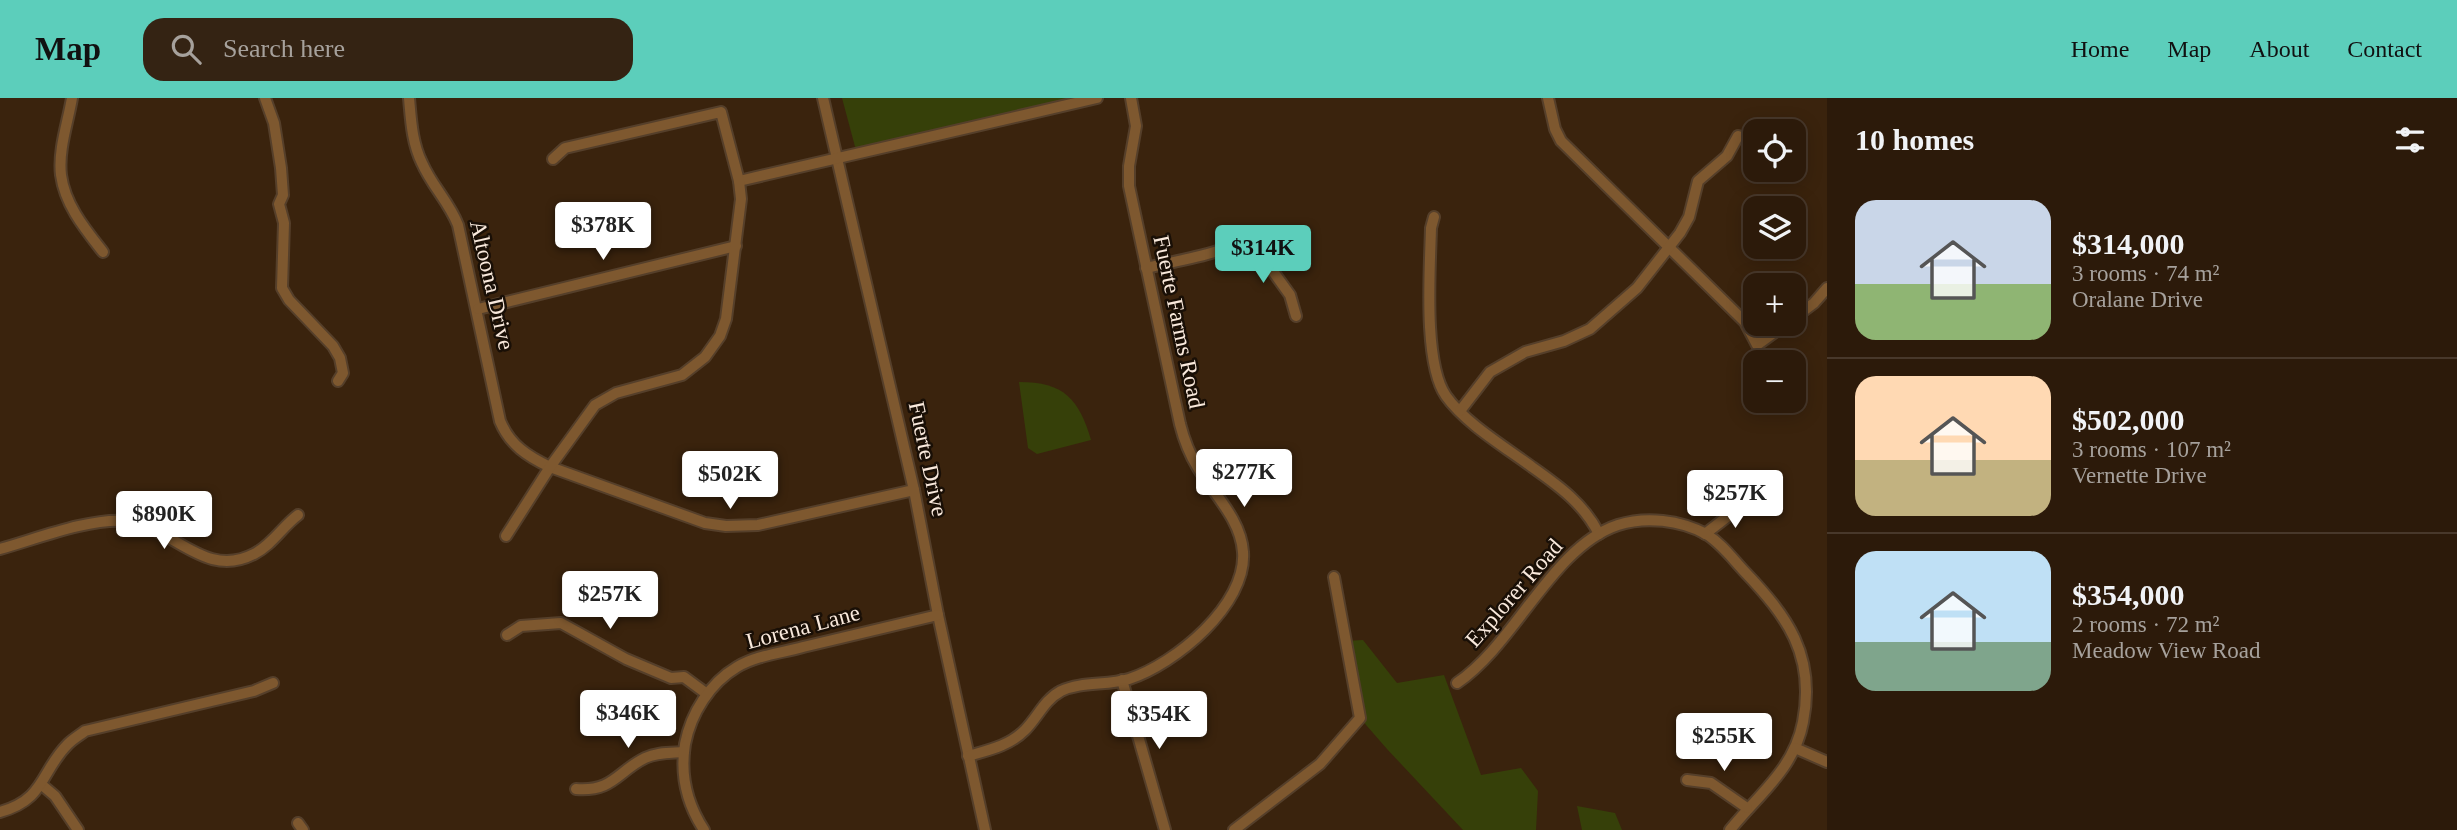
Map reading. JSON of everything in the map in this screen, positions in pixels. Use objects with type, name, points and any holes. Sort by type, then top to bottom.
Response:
[{"type":"street","points":[[72,98],[61,157],[61,175],[78,220],[103,253]]},
{"type":"street","points":[[265,98],[274,123],[281,167],[283,195],[279,204],[284,223],[282,288],[289,300],[333,346],[340,358],[343,373],[338,381]]},
{"type":"street","name":"Altoona Drive","points":[[409,98],[419,158],[453,213],[478,309],[503,428],[525,455],[550,467],[705,523],[726,526],[768,524],[914,490]]},
{"type":"street","name":"Fuerte Drive","points":[[823,98],[914,490],[985,830]]},
{"type":"street","points":[[739,181],[1097,98]]},
{"type":"street","name":"Fuerte Farms Road","points":[[968,756],[1011,741],[1030,724],[1046,703],[1064,690],[1122,680],[1164,661],[1206,628],[1231,599],[1241,576],[1242,544],[1231,517],[1199,469],[1183,434],[1129,187],[1129,166],[1136,126],[1131,98]]},
{"type":"street","points":[[1548,98],[1555,130],[1561,141],[1743,320]]},
{"type":"street","points":[[506,536],[550,467],[595,405],[616,393],[673,379],[690,370],[711,350],[726,320],[736,246],[741,199],[739,181],[721,112],[565,148],[553,159]]},
{"type":"street","points":[[1460,411],[1490,372],[1525,352],[1564,341],[1590,329],[1637,288],[1670,247],[1689,216],[1698,180],[1727,156],[1738,136]]},
{"type":"street","points":[[1434,217],[1431,228],[1431,345],[1439,383],[1460,411],[1581,505],[1599,534]]},
{"type":"street","points":[[1146,268],[1210,253],[1251,235],[1264,259],[1290,295],[1296,316]]},
{"type":"street","points":[[478,309],[736,246]]},
{"type":"street","points":[[1806,309],[1827,288]]},
{"type":"street","points":[[1752,336],[1757,345],[1769,336]]},
{"type":"street","points":[[1705,534],[1736,510],[1755,502]]},
{"type":"street","points":[[0,549],[94,523],[124,521],[153,528],[199,555],[216,560],[232,560],[256,554],[298,515]]},
{"type":"street","name":"Explorer Road","points":[[1457,683],[1488,658],[1570,557],[1599,534],[1624,524],[1646,520],[1678,524],[1705,534],[1719,544],[1769,597],[1783,616],[1795,637],[1805,673],[1803,724],[1795,748],[1780,775],[1747,808],[1730,830]]},
{"type":"street","points":[[1234,830],[1320,764],[1360,718],[1334,577]]},
{"type":"street","name":"Lorena Lane","points":[[704,830],[693,811],[686,789],[684,752],[691,721],[708,694],[732,671],[755,659],[938,615]]},
{"type":"street","points":[[507,635],[521,626],[561,623],[626,659],[671,678],[684,677],[708,694]]},
{"type":"street","points":[[1122,680],[1165,830]]},
{"type":"street","points":[[0,812],[21,805],[41,785],[68,743],[85,731],[254,691],[273,682]]},
{"type":"street","points":[[1795,748],[1827,762]]},
{"type":"street","points":[[576,789],[591,790],[611,783],[650,756],[684,752]]},
{"type":"street","points":[[1687,780],[1711,783],[1747,808]]},
{"type":"street","points":[[41,785],[55,796],[78,830]]},
{"type":"green space","points":[[842,98],[1091,98],[857,154]]},
{"type":"green space","points":[[1019,382],[1048,385],[1067,396],[1081,414],[1091,440],[1037,454],[1028,448]]},
{"type":"green space","points":[[1363,640],[1397,683],[1444,675],[1481,775],[1521,768],[1538,791],[1536,830],[1463,830],[1387,749],[1360,718],[1346,641]]},
{"type":"green space","points":[[1577,806],[1615,813],[1622,830],[1582,830]]}]
